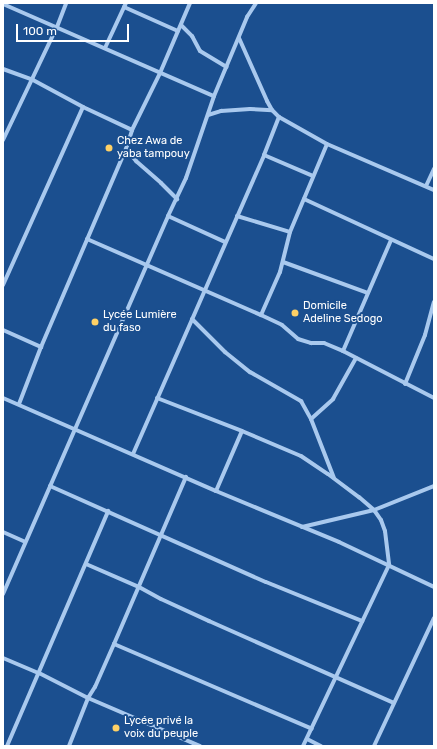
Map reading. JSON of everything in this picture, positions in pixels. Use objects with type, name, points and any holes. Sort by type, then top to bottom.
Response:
[{"type":"street","points":[[3,140],[57,28],[66,3]]},
{"type":"street","points":[[18,404],[126,149],[132,130],[160,73],[190,3]]},
{"type":"street","points":[[3,592],[186,178],[214,96],[256,3]]},
{"type":"street","points":[[3,4],[214,96]]},
{"type":"street","points":[[105,48],[125,5],[178,31]]},
{"type":"street","points":[[181,25],[192,36],[200,51],[227,67]]},
{"type":"street","points":[[239,38],[252,70],[272,110],[279,116],[326,144],[434,190]]},
{"type":"street","points":[[3,69],[33,80],[83,107],[132,130]]},
{"type":"street","points":[[3,285],[83,107]]},
{"type":"street","points":[[208,115],[221,111],[250,109],[272,110]]},
{"type":"street","points":[[133,454],[264,155],[279,116]]},
{"type":"street","points":[[261,315],[283,262],[290,232],[326,144]]},
{"type":"street","points":[[126,149],[144,169],[161,183],[176,199]]},
{"type":"street","points":[[264,155],[313,176]]},
{"type":"street","points":[[426,186],[434,169]]},
{"type":"street","points":[[304,199],[434,259]]},
{"type":"street","points":[[168,216],[225,242]]},
{"type":"street","points":[[237,216],[290,232]]},
{"type":"street","points":[[88,239],[146,266],[261,315],[282,325],[298,339],[311,343],[324,343],[343,351],[434,398]]},
{"type":"street","points":[[343,351],[390,240]]},
{"type":"street","points":[[283,262],[368,292]]},
{"type":"street","points":[[405,384],[425,335],[434,302]]},
{"type":"street","points":[[192,319],[225,352],[250,372],[301,401],[311,419],[335,478]]},
{"type":"street","points":[[3,330],[41,347]]},
{"type":"street","points":[[311,419],[333,399],[356,358]]},
{"type":"street","points":[[3,398],[389,565],[434,587]]},
{"type":"street","points":[[157,398],[242,430],[301,456],[335,478],[374,510],[381,520],[385,531],[389,565],[335,677],[304,746]]},
{"type":"street","points":[[216,491],[242,430]]},
{"type":"street","points":[[69,746],[88,698],[95,687],[186,478]]},
{"type":"street","points":[[50,486],[266,582],[362,621]]},
{"type":"street","points":[[302,527],[374,510],[434,486]]},
{"type":"street","points":[[7,746],[108,511]]},
{"type":"street","points":[[3,532],[25,542]]},
{"type":"street","points":[[86,564],[394,703]]},
{"type":"street","points":[[374,746],[434,618]]},
{"type":"street","points":[[114,644],[312,729]]},
{"type":"street","points":[[3,658],[39,673],[88,698],[200,746]]},
{"type":"street","points":[[306,739],[321,746]]},
{"type":"place","name":"Chez Awa de yaba tampouy","points":[[109,148]]},
{"type":"place","name":"Domicile Adeline Sedogo","points":[[295,313]]},
{"type":"place","name":"Lycée Lumière du faso","points":[[95,322]]},
{"type":"place","name":"Lycée privé la voix du peuple","points":[[116,728]]}]
